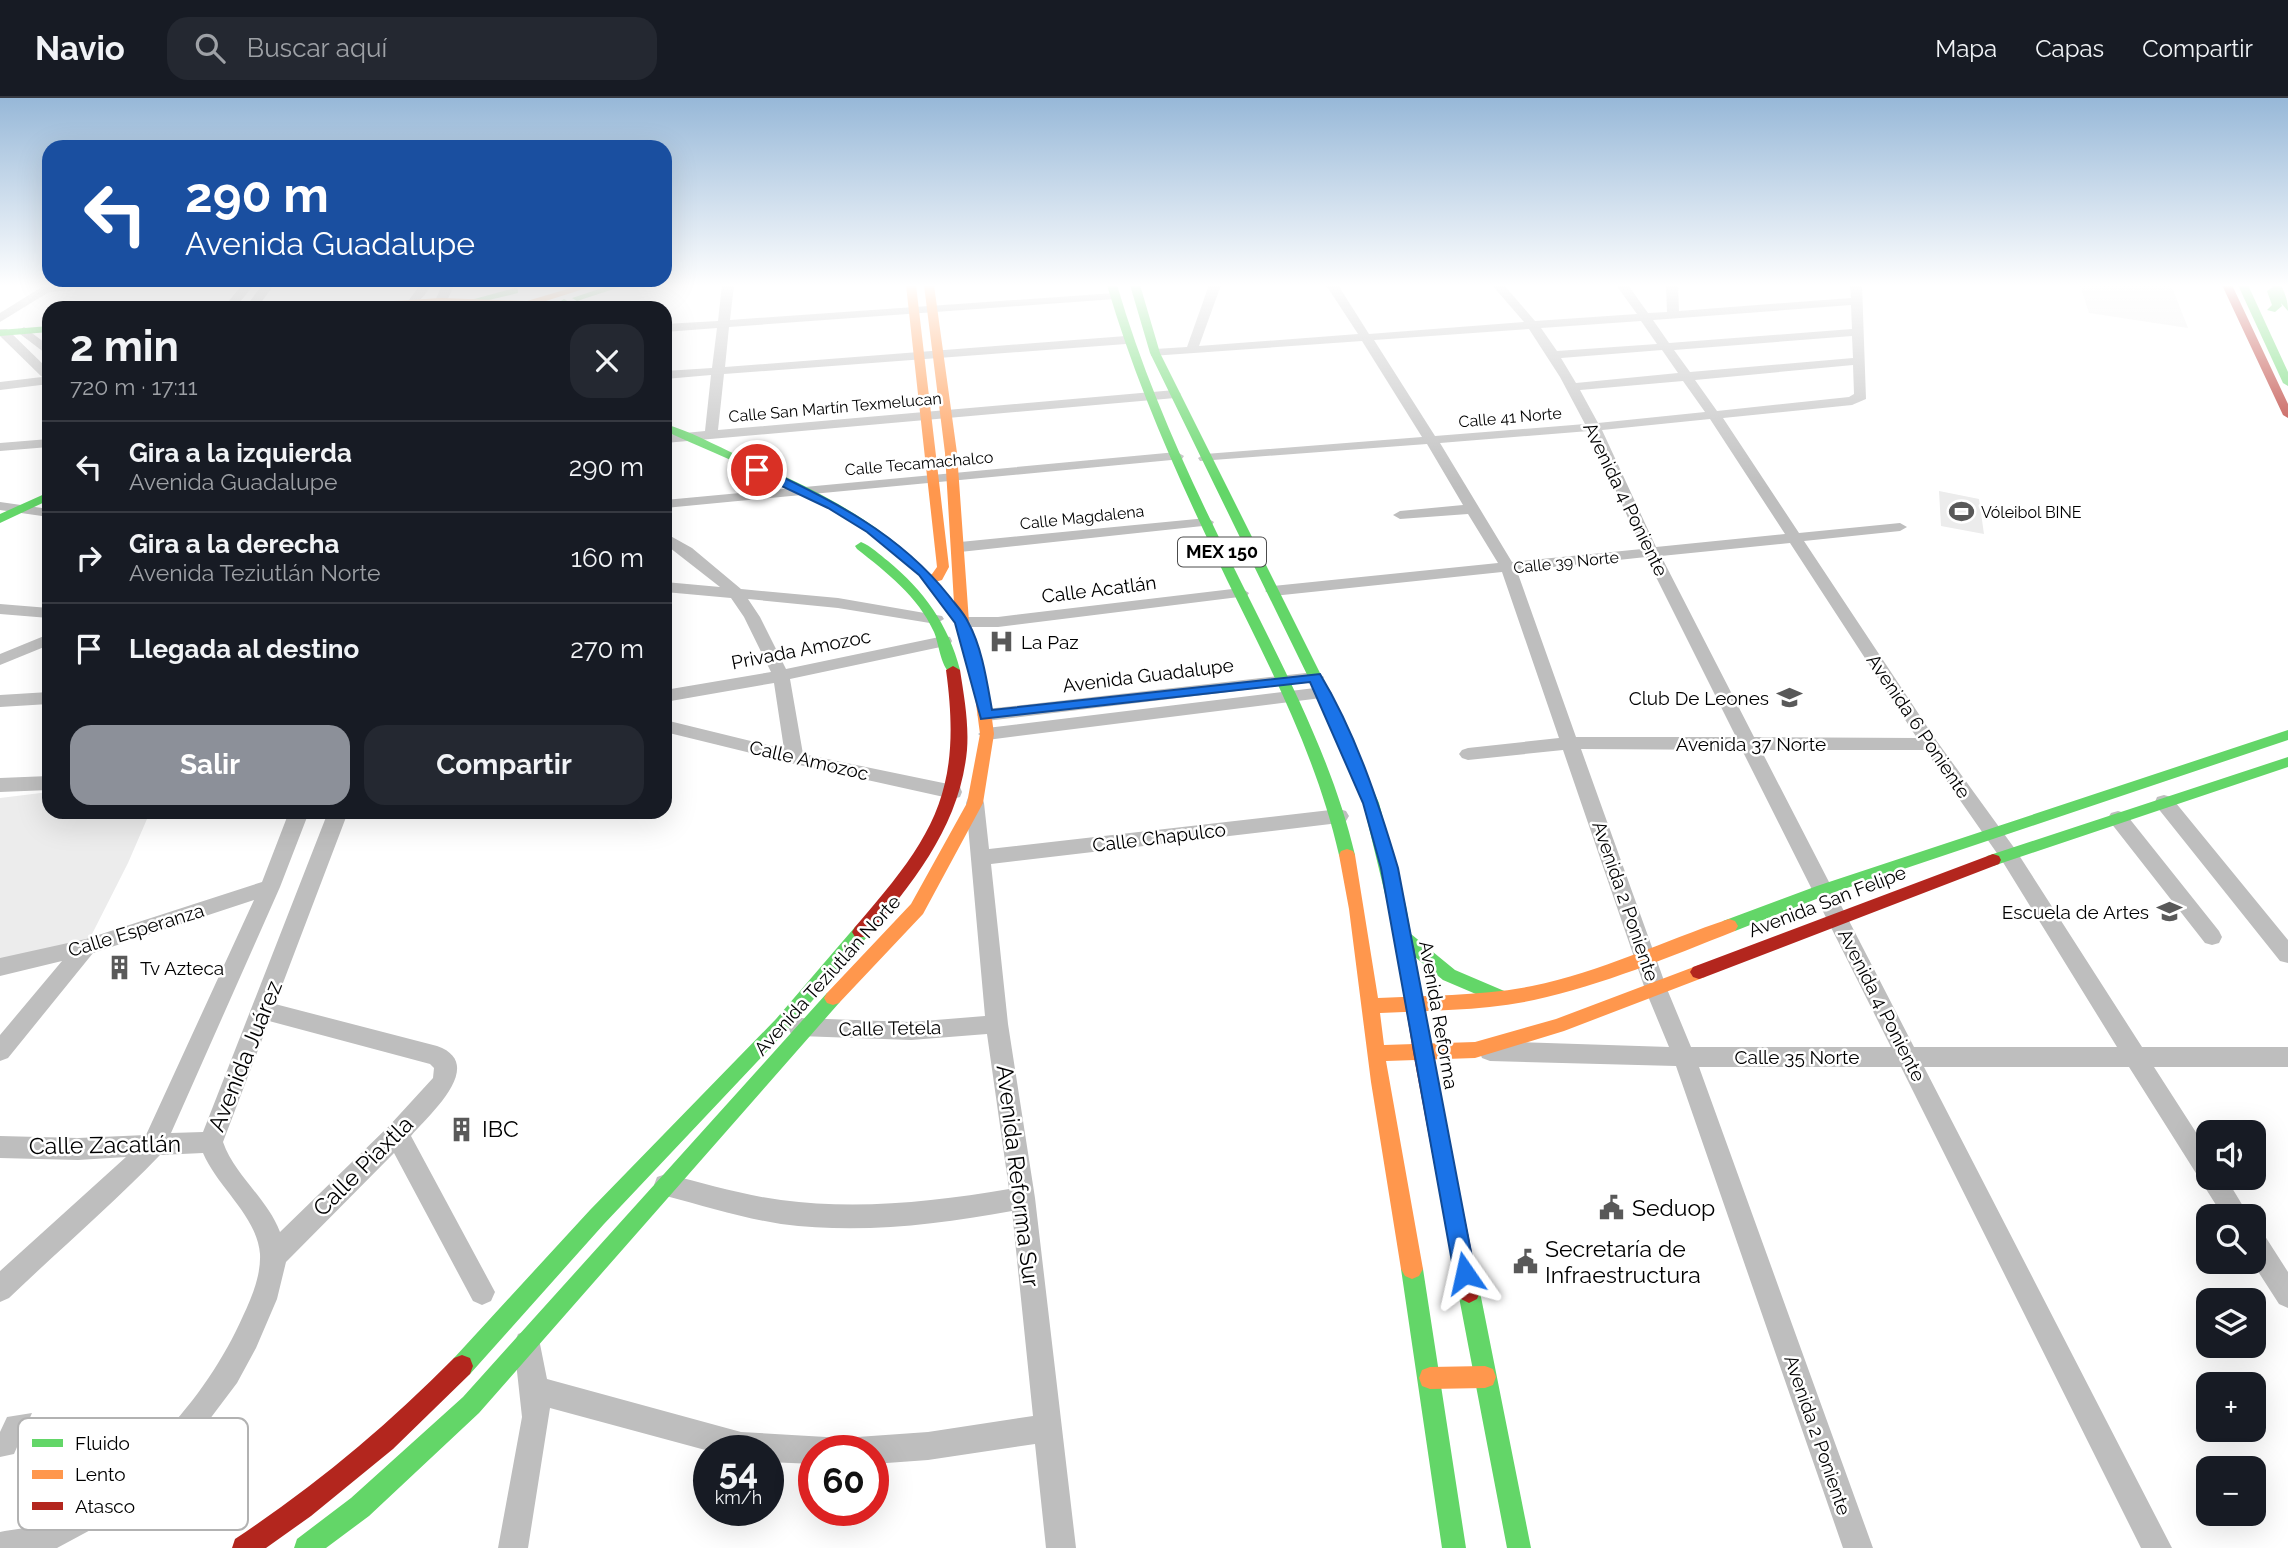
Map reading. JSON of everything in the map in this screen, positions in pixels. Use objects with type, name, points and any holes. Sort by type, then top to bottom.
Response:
[{"type":"main road","name":"MEX 150","points":[[1131,353],[1290,697],[1339,816],[1357,909],[1454,1548]]},
{"type":"main road","name":"Avenida Reforma","points":[[1156,353],[1319,685],[1371,803],[1390,868],[1422,1052],[1520,1548]]},
{"type":"main road","points":[[2259,353],[2288,415]]},
{"type":"main road","points":[[2274,353],[2288,383]]},
{"type":"main road","points":[[939,354],[960,547],[962,622]]},
{"type":"main road","points":[[920,355],[943,566],[937,577],[928,580]]},
{"type":"main road","name":"Avenida Teziutlán Norte","points":[[306,1548],[360,1507],[421,1454],[471,1405],[805,1028],[917,909],[975,803],[987,734],[980,681],[962,622],[928,580],[903,554],[871,529],[832,505],[688,437],[672,435]]},
{"type":"main road","points":[[672,440],[689,456]]},
{"type":"main road","points":[[736,478],[799,509]]},
{"type":"main road","points":[[1,510],[42,489]]},
{"type":"main road","points":[[1,510],[20,509],[42,499]]},
{"type":"main road","name":"Avenida Teziutlán Norte","points":[[244,1548],[321,1496],[401,1427],[782,1024],[902,885],[932,845],[953,792],[961,742],[957,698],[944,641],[936,619],[882,562],[850,538]]},
{"type":"main road","name":"Avenida San Felipe","points":[[1370,1006],[1503,998],[1558,987],[1647,958],[1823,890],[2288,735]]},
{"type":"main road","points":[[2244,750],[2270,768]]},
{"type":"main road","name":"Avenida San Felipe","points":[[1377,1053],[1475,1050],[1558,1026],[2008,854],[2288,762]]},
{"type":"main road","points":[[1404,938],[1449,975],[1503,998]]},
{"type":"main road","points":[[1430,1378],[1485,1377]]},
{"type":"street","points":[[23,353],[42,372]]},
{"type":"street","points":[[711,430],[719,353]]},
{"type":"street","points":[[672,375],[957,353]]},
{"type":"street","points":[[1156,353],[1160,353]]},
{"type":"street","name":"Avenida 2 Poniente","points":[[1377,353],[1508,568],[1572,743],[1656,989],[1684,1057],[1858,1548]]},
{"type":"street","points":[[1554,355],[1587,353]]},
{"type":"street","name":"Avenida 6 Poniente","points":[[1671,353],[1930,744],[2008,854],[2196,1153]]},
{"type":"street","points":[[1570,387],[1858,362],[1858,353]]},
{"type":"street","name":"Avenida 4 Poniente","points":[[1554,355],[1593,427],[1651,552],[2157,1548]]},
{"type":"street","name":"Calle 41 Norte","points":[[1205,457],[1433,441],[1839,404],[1858,400],[1861,396],[1858,362]]},
{"type":"street","points":[[4,387],[42,380]]},
{"type":"street","name":"Calle San Martín Texmelucan","points":[[672,433],[1173,390]]},
{"type":"street","name":"Calle San Martín Texmelucan","points":[[688,437],[711,430]]},
{"type":"street","points":[[0,447],[42,444]]},
{"type":"street","name":"Calle Tecamachalco","points":[[672,503],[1177,456]]},
{"type":"street","points":[[20,509],[42,512]]},
{"type":"street","points":[[1400,515],[1473,509]]},
{"type":"street","name":"Calle Magdalena","points":[[960,547],[1208,522]]},
{"type":"street","name":"Calle 39 Norte","points":[[1273,591],[1900,527]]},
{"type":"street","points":[[672,541],[735,592],[752,617],[780,676],[795,758]]},
{"type":"street","points":[[672,588],[838,603],[936,619]]},
{"type":"street","name":"Calle Acatlán","points":[[962,622],[998,622],[1241,593]]},
{"type":"street","points":[[0,609],[42,612]]},
{"type":"street","name":"Privada Amozoc","points":[[672,695],[780,676],[944,641]]},
{"type":"street","points":[[0,660],[42,642]]},
{"type":"street","name":"Avenida Guadalupe","points":[[986,715],[1282,680],[1319,685]]},
{"type":"street","name":"Avenida Guadalupe","points":[[987,734],[1290,697],[1319,685]]},
{"type":"street","points":[[0,701],[42,698]]},
{"type":"street","name":"Calle Amozoc","points":[[672,728],[953,792]]},
{"type":"street","name":"Avenida 37 Norte","points":[[1468,754],[1572,743],[1930,744]]},
{"type":"street","points":[[0,785],[42,783]]},
{"type":"street","points":[[2164,802],[2288,955]]},
{"type":"street","name":"Avenida Reforma Sur","points":[[975,803],[998,1024],[1023,1198],[1061,1548]]},
{"type":"street","name":"Calle Chapulco","points":[[979,858],[1339,816]]},
{"type":"street","points":[[2118,818],[2212,937]]},
{"type":"street","points":[[0,1289],[55,1236],[107,1194],[153,1146],[270,887],[296,819]]},
{"type":"street","name":"Avenida Juárez","points":[[193,1418],[223,1383],[253,1329],[268,1287],[273,1257],[264,1223],[245,1194],[219,1163],[211,1142],[335,819]]},
{"type":"street","name":"Calle Esperanza","points":[[0,967],[86,947],[270,887]]},
{"type":"street","points":[[0,1051],[86,947]]},
{"type":"street","name":"Calle Piaxtla","points":[[263,1010],[437,1056],[445,1062],[447,1071],[444,1082],[397,1134],[273,1257]]},
{"type":"street","name":"Calle Tetela","points":[[782,1024],[805,1028],[911,1031],[998,1024]]},
{"type":"street","name":"Calle 35 Norte","points":[[1475,1050],[1684,1057],[2288,1057]]},
{"type":"street","points":[[397,1134],[482,1292]]},
{"type":"street","name":"Calle Zacatlán","points":[[0,1147],[78,1149],[211,1142]]},
{"type":"street","points":[[666,1185],[781,1212],[855,1218],[939,1212],[1023,1198]]},
{"type":"street","points":[[2266,1261],[2288,1295]]},
{"type":"street","points":[[507,1316],[527,1339],[535,1390],[536,1417],[513,1548]]},
{"type":"street","points":[[535,1390],[741,1446],[798,1449]]},
{"type":"street","points":[[889,1448],[928,1446],[1048,1428]]},
{"type":"street","name":"Avenida Juárez","points":[[0,1547],[46,1542],[64,1530]]},
{"type":"shaded area","name":"Vóleibol BINE","points":[[1939,491],[1979,499],[1984,534],[1941,526]]},
{"type":"shaded area","points":[[42,793],[42,819],[147,819],[89,940],[0,959],[0,798]]},
{"type":"shaded area","points":[[32,1413],[30,1418],[18,1418],[18,1445],[14,1454],[0,1457],[0,1432],[7,1417]]},
{"type":"traffic: fast","points":[[1133,353],[1182,474],[1315,754],[1341,829],[1347,855]]},
{"type":"traffic: fast","points":[[1155,353],[1323,693],[1371,803],[1398,906],[1405,947]]},
{"type":"traffic: fast","points":[[2274,353],[2288,383]]},
{"type":"traffic: fast","points":[[672,430],[767,472],[835,506],[867,526],[923,572],[950,606]]},
{"type":"traffic: fast","points":[[0,519],[42,499]]},
{"type":"traffic: fast","points":[[861,546],[907,585],[931,613],[940,630],[953,670]]},
{"type":"traffic: fast","points":[[1729,926],[1823,890],[2288,735]]},
{"type":"traffic: fast","points":[[1993,860],[2288,762]]},
{"type":"traffic: fast","points":[[462,1366],[597,1217],[782,1024],[861,932]]},
{"type":"traffic: fast","points":[[1404,938],[1449,975],[1503,998]]},
{"type":"traffic: fast","points":[[306,1548],[360,1507],[471,1405],[833,998]]},
{"type":"traffic: fast","points":[[1412,1269],[1454,1548]]},
{"type":"traffic: fast","points":[[1469,1292],[1519,1548]]},
{"type":"traffic: slow","points":[[919,353],[943,567],[937,577],[928,580]]},
{"type":"traffic: slow","points":[[938,353],[951,453],[962,622]]},
{"type":"traffic: slow","points":[[833,998],[917,909],[975,803],[987,734],[980,681],[962,622],[950,606]]},
{"type":"traffic: slow","points":[[1347,855],[1357,909],[1380,1082],[1412,1269]]},
{"type":"traffic: slow","points":[[1370,1006],[1471,1001],[1533,993],[1590,978],[1729,926]]},
{"type":"traffic: slow","points":[[1377,1053],[1475,1050],[1558,1026],[1699,972]]},
{"type":"traffic: slow","points":[[1430,1378],[1485,1377]]},
{"type":"traffic: jam","points":[[2259,353],[2288,415]]},
{"type":"traffic: jam","points":[[861,932],[910,872],[944,813],[954,782],[959,749],[959,712],[953,670]]},
{"type":"traffic: jam","points":[[1699,972],[1993,860]]},
{"type":"traffic: jam","points":[[1405,947],[1422,1052],[1469,1292]]},
{"type":"traffic: jam","points":[[244,1548],[358,1464],[411,1417],[462,1366]]},
{"type":"place","name":"Vóleibol BINE","points":[[1961,512]]},
{"type":"place","name":"La Paz","points":[[1001,642]]},
{"type":"place","name":"Club De Leones","points":[[1789,698]]},
{"type":"place","name":"Escuela de Artes","points":[[2169,912]]},
{"type":"place","name":"Tv Azteca","points":[[120,968]]},
{"type":"place","name":"IBC","points":[[462,1129]]},
{"type":"place","name":"Seduop","points":[[1612,1208]]},
{"type":"place","name":"Secretaría de Infraestructura","points":[[1525,1262]]},
{"type":"route","points":[[757,470],[832,505],[871,529],[923,572],[962,622],[980,681],[986,715],[1315,677],[1371,803],[1390,868],[1465,1273]]}]
